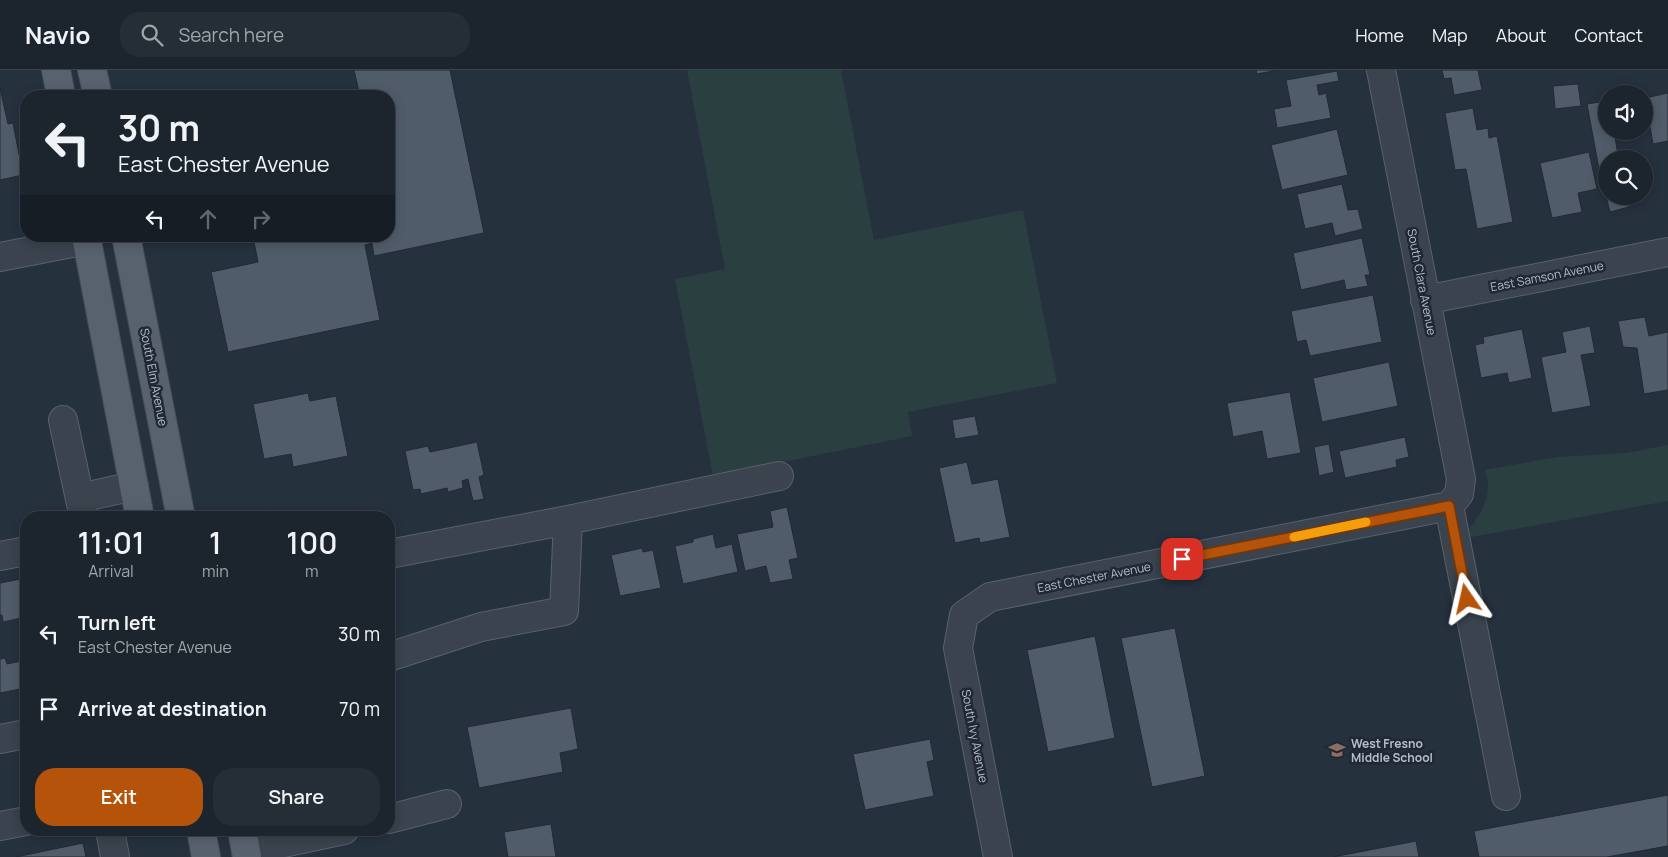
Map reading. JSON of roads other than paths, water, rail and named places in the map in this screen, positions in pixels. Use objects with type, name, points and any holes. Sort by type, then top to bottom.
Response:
[{"type":"main road","points":[[56,70],[60,90]]},
{"type":"main road","points":[[92,70],[97,90]]},
{"type":"main road","points":[[88,242],[139,511]]},
{"type":"main road","name":"South Elm Avenue","points":[[127,242],[180,511]]},
{"type":"main road","points":[[202,836],[206,857]]},
{"type":"street","name":"South Clara Avenue","points":[[1381,70],[1461,479],[1454,500],[1506,796]]},
{"type":"street","points":[[0,257],[69,242]]},
{"type":"street","name":"East Samson Avenue","points":[[1425,300],[1668,252]]},
{"type":"street","points":[[63,420],[82,508],[134,486]]},
{"type":"street","points":[[395,553],[568,520],[779,476]]},
{"type":"street","name":"East Chester Avenue","points":[[964,615],[990,598],[1454,500]]},
{"type":"street","points":[[395,655],[481,627],[564,611],[568,520]]},
{"type":"street","points":[[0,556],[20,552]]},
{"type":"street","name":"South Ivy Avenue","points":[[964,615],[958,648],[998,857]]},
{"type":"street","points":[[0,739],[20,735]]},
{"type":"street","points":[[395,817],[447,804]]},
{"type":"street","points":[[0,826],[20,822]]},
{"type":"street","points":[[111,836],[115,857]]},
{"type":"street","points":[[245,846],[307,836]]},
{"type":"place","name":"West Fresno Middle School","points":[[1337,750]]}]
